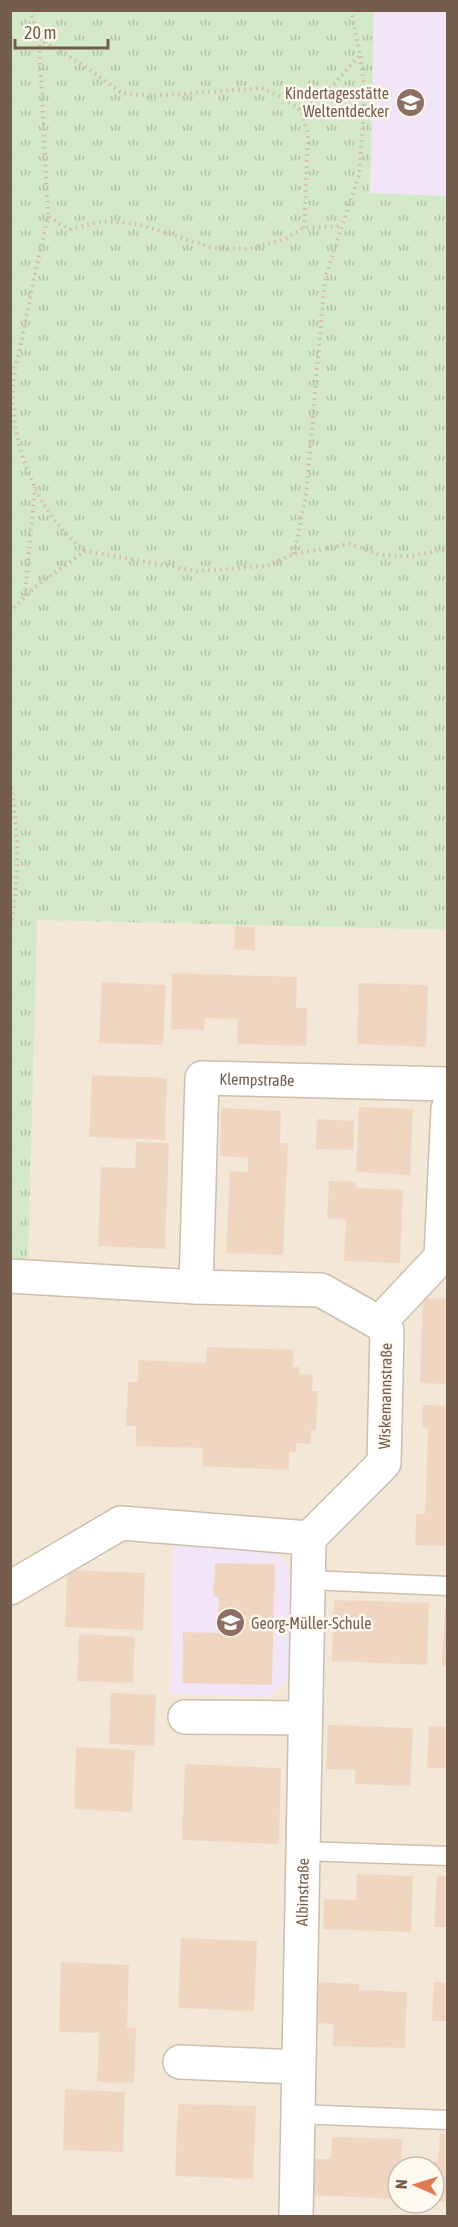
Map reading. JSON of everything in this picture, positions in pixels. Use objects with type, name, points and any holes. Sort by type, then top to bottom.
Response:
[{"type":"street","name":"Klempstraße","points":[[196,1287],[202,1078],[447,1084]]},
{"type":"street","points":[[379,1323],[441,1257],[447,1108]]},
{"type":"street","name":"Wiskemannstraße","points":[[10,1276],[196,1287],[321,1290],[379,1323],[387,1331],[384,1464],[309,1538]]},
{"type":"street","points":[[10,1588],[121,1523],[309,1538]]},
{"type":"street","name":"Albinstraße","points":[[296,2217],[309,1538]]},
{"type":"street","points":[[185,1717],[305,1718]]},
{"type":"street","points":[[180,2062],[298,2067]]},
{"type":"lane","points":[[308,1580],[447,1586]]},
{"type":"lane","points":[[303,1851],[447,1856]]},
{"type":"lane","points":[[297,2114],[447,2120]]},
{"type":"path","points":[[30,10],[39,39],[48,217],[13,384],[16,428],[28,472],[47,511],[74,543],[85,551],[197,571],[266,566],[294,554],[350,544],[380,555],[411,556],[447,549]]},
{"type":"path","points":[[294,554],[306,496],[325,278],[359,175],[364,95],[360,55],[351,10]]},
{"type":"path","points":[[39,39],[83,65],[122,93],[154,96],[261,88],[281,96],[301,110],[308,134],[304,228]]},
{"type":"path","points":[[301,110],[325,94],[360,55]]},
{"type":"path","points":[[48,217],[70,229],[103,221],[138,224],[214,248],[247,249],[285,239],[304,228],[342,226]]},
{"type":"path","points":[[25,597],[35,486]]},
{"type":"path","points":[[10,612],[35,587],[85,551]]},
{"type":"path","points":[[10,781],[19,844],[14,910],[10,929]]},
{"type":"shaded area","name":"Kindertagesstätte Weltentdecker","points":[[374,11],[447,11],[447,196],[370,194]]},
{"type":"shaded area","points":[[36,920],[447,930],[447,2216],[11,2216],[10,1264],[28,1264]]},
{"type":"shaded area","name":"Georg-Müller-Schule","points":[[173,1546],[273,1548],[291,1568],[288,1679],[269,1697],[170,1694]]},
{"type":"green space","points":[[11,11],[374,11],[370,193],[447,196],[447,930],[37,920],[28,1264],[11,1264]]},
{"type":"building","points":[[235,926],[255,927],[255,951],[234,949]]},
{"type":"building","points":[[172,973],[297,977],[296,1008],[307,1008],[306,1046],[237,1044],[238,1019],[205,1018],[204,1030],[171,1029]]},
{"type":"building","points":[[102,982],[166,985],[163,1045],[99,1043]]},
{"type":"building","points":[[359,983],[428,985],[426,1047],[357,1044]]},
{"type":"building","points":[[92,1075],[167,1078],[165,1140],[89,1137]]},
{"type":"building","points":[[359,1107],[413,1109],[410,1175],[356,1172]]},
{"type":"building","points":[[221,1108],[281,1111],[280,1143],[288,1143],[283,1255],[226,1253],[230,1171],[248,1172],[248,1158],[220,1156]]},
{"type":"building","points":[[317,1119],[354,1121],[353,1150],[316,1149]]},
{"type":"building","points":[[136,1142],[169,1143],[165,1249],[98,1246],[101,1167],[135,1168]]},
{"type":"building","points":[[329,1181],[356,1182],[356,1188],[403,1190],[400,1263],[344,1261],[346,1219],[327,1218]]},
{"type":"building","points":[[423,1298],[448,1299],[448,1384],[420,1383]]},
{"type":"building","points":[[207,1347],[294,1350],[293,1367],[299,1367],[299,1374],[313,1375],[312,1391],[318,1391],[316,1431],[311,1430],[310,1444],[296,1443],[296,1452],[289,1451],[289,1470],[202,1466],[203,1448],[136,1446],[136,1426],[126,1426],[128,1382],[138,1382],[138,1360],[206,1363]]},
{"type":"building","points":[[423,1405],[448,1406],[448,1546],[415,1545],[416,1514],[425,1514],[428,1428],[422,1427]]},
{"type":"building","points":[[215,1563],[275,1564],[272,1685],[182,1683],[183,1632],[217,1633],[219,1597],[213,1597]]},
{"type":"building","points":[[67,1570],[145,1573],[143,1630],[65,1627]]},
{"type":"building","points":[[334,1600],[429,1603],[427,1665],[332,1661]]},
{"type":"building","points":[[445,1606],[448,1606],[448,1666],[442,1666]]},
{"type":"building","points":[[79,1634],[135,1637],[133,1683],[77,1681]]},
{"type":"building","points":[[111,1693],[156,1695],[154,1746],[109,1744]]},
{"type":"building","points":[[328,1725],[413,1728],[410,1786],[355,1784],[355,1770],[326,1769]]},
{"type":"building","points":[[429,1726],[448,1727],[448,1768],[427,1768]]},
{"type":"building","points":[[76,1747],[135,1750],[132,1812],[74,1809]]},
{"type":"building","points":[[185,1764],[281,1768],[279,1844],[182,1840]]},
{"type":"building","points":[[357,1874],[413,1876],[411,1932],[323,1929],[324,1899],[356,1900]]},
{"type":"building","points":[[437,1876],[448,1877],[448,1927],[434,1927]]},
{"type":"building","points":[[181,1938],[257,1941],[254,2011],[178,2008]]},
{"type":"building","points":[[61,1962],[129,1965],[127,2027],[136,2028],[134,2083],[97,2082],[99,2033],[59,2032]]},
{"type":"building","points":[[315,1982],[359,1984],[359,1990],[407,1992],[405,2048],[333,2046],[334,2024],[314,2023]]},
{"type":"building","points":[[434,1982],[448,1983],[448,2021],[432,2021]]},
{"type":"building","points":[[65,2089],[125,2092],[123,2152],[63,2150]]},
{"type":"building","points":[[178,2104],[256,2106],[253,2179],[175,2176]]},
{"type":"building","points":[[440,2134],[448,2134],[448,2202],[446,2202],[446,2155],[438,2155]]},
{"type":"building","points":[[332,2137],[402,2139],[401,2155],[386,2155],[386,2198],[308,2195],[310,2159],[331,2159]]},
{"type":"place","name":"Kindertagesstätte Weltentdecker","points":[[410,102]]},
{"type":"place","name":"Georg-Müller-Schule","points":[[230,1623]]}]
